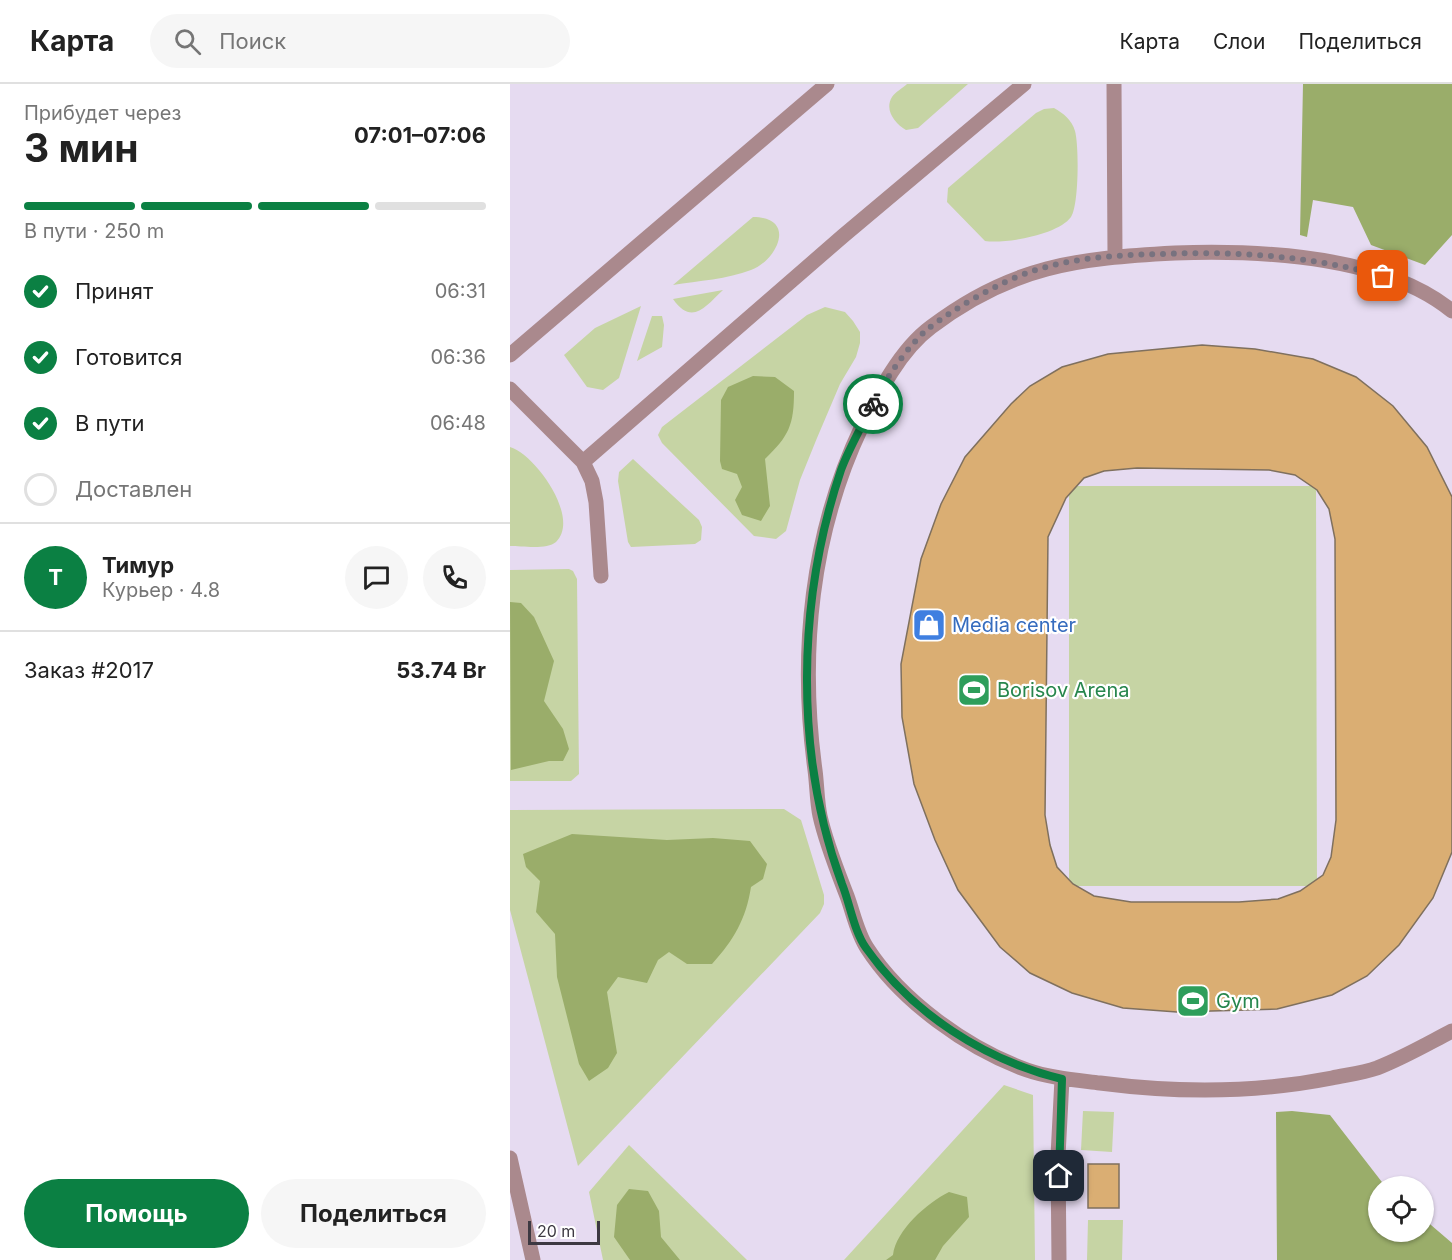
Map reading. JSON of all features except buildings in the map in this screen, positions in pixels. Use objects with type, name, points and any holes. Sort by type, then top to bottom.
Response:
[{"type":"street","points":[[510,355],[827,84]]},
{"type":"street","points":[[583,462],[843,236],[1024,84]]},
{"type":"street","points":[[1114,84],[1115,255]]},
{"type":"street","points":[[1452,311],[1402,281],[1307,258],[1219,251],[1115,255],[1077,260],[1032,271],[995,287],[929,329],[912,346],[877,394],[842,467],[825,524],[811,603],[807,669],[811,744],[820,815],[865,946],[911,1001],[977,1046],[1030,1071],[1062,1079],[1178,1090],[1291,1086],[1374,1070],[1452,1031]]},
{"type":"street","points":[[510,388],[583,462],[592,481],[596,502],[600,576]]},
{"type":"street","points":[[1059,1260],[1058,1156],[1062,1079]]},
{"type":"street","points":[[510,1158],[533,1260]]},
{"type":"green space","points":[[907,84],[968,84],[918,128],[906,130],[892,116],[889,107],[893,95]]},
{"type":"green space","points":[[1303,84],[1452,84],[1452,235],[1425,265],[1371,245],[1353,207],[1313,200],[1307,237],[1300,235]]},
{"type":"green space","points":[[1054,108],[1069,120],[1074,127],[1076,138],[1077,188],[1071,217],[1055,229],[1031,237],[985,241],[947,202],[948,188],[1036,113]]},
{"type":"green space","points":[[753,217],[767,219],[775,224],[779,231],[779,240],[775,249],[761,265],[733,276],[673,285]]},
{"type":"green space","points":[[723,290],[698,311],[686,311],[673,299]]},
{"type":"green space","points":[[641,306],[619,378],[603,390],[587,387],[564,355],[595,328]]},
{"type":"green space","points":[[825,307],[845,312],[860,332],[856,357],[840,384],[800,480],[786,531],[776,539],[754,536],[662,443],[658,435],[662,427],[807,315]]},
{"type":"green space","points":[[652,316],[662,316],[664,325],[662,347],[637,361]]},
{"type":"green space","points":[[753,376],[775,377],[794,391],[793,413],[788,429],[780,443],[765,459],[770,506],[761,521],[742,515],[735,500],[742,487],[737,474],[722,469],[720,461],[721,400],[728,387]]},
{"type":"green space","points":[[510,447],[531,461],[552,488],[559,503],[563,518],[562,531],[556,542],[552,544],[541,547],[510,546]]},
{"type":"green space","points":[[633,459],[699,520],[702,527],[701,540],[695,544],[631,547],[628,542],[618,481],[619,472]]},
{"type":"green space","points":[[1069,486],[1316,486],[1317,886],[1069,886]]},
{"type":"green space","points":[[569,569],[573,571],[577,579],[579,774],[571,781],[510,781],[510,570]]},
{"type":"green space","points":[[510,602],[521,603],[534,617],[554,661],[544,701],[563,729],[569,749],[563,761],[549,761],[511,770]]},
{"type":"green space","points":[[784,809],[801,820],[824,895],[824,904],[820,913],[578,1166],[510,910],[510,810]]},
{"type":"green space","points":[[572,834],[667,840],[713,838],[750,841],[767,864],[763,879],[751,887],[746,909],[738,928],[712,964],[687,964],[669,952],[658,960],[647,983],[618,977],[607,992],[617,1053],[608,1068],[589,1081],[579,1064],[557,977],[555,934],[536,912],[540,881],[526,867],[523,854]]},
{"type":"green space","points":[[1004,1085],[1033,1095],[1035,1260],[844,1260]]},
{"type":"green space","points":[[1083,1111],[1114,1112],[1112,1152],[1081,1150]]},
{"type":"green space","points":[[1292,1111],[1330,1115],[1377,1176],[1368,1176],[1368,1242],[1434,1242],[1434,1228],[1452,1243],[1452,1260],[1277,1260],[1276,1112]]},
{"type":"green space","points":[[629,1145],[747,1260],[603,1260],[589,1192]]},
{"type":"green space","points":[[629,1189],[648,1191],[659,1211],[661,1237],[680,1260],[630,1260],[614,1237],[617,1205]]},
{"type":"green space","points":[[949,1192],[967,1197],[969,1217],[943,1246],[935,1260],[886,1260],[893,1255],[900,1236],[914,1218],[931,1203]]},
{"type":"green space","points":[[1088,1220],[1123,1220],[1122,1260],[1087,1260]]},
{"type":"way so far","points":[[873,404],[877,394],[912,346],[929,329],[995,287],[1032,271],[1077,260],[1115,255],[1219,251],[1307,258],[1383,276]]},
{"type":"place","name":"Media center","points":[[929,625]]},
{"type":"place","name":"Borisov Arena","points":[[974,690]]},
{"type":"place","name":"Gym","points":[[1193,1001]]},
{"type":"route","points":[[873,404],[842,467],[825,524],[811,603],[807,669],[811,744],[820,815],[837,871],[865,946],[911,1001],[987,1052],[1030,1071],[1062,1079],[1059,1176]]}]
